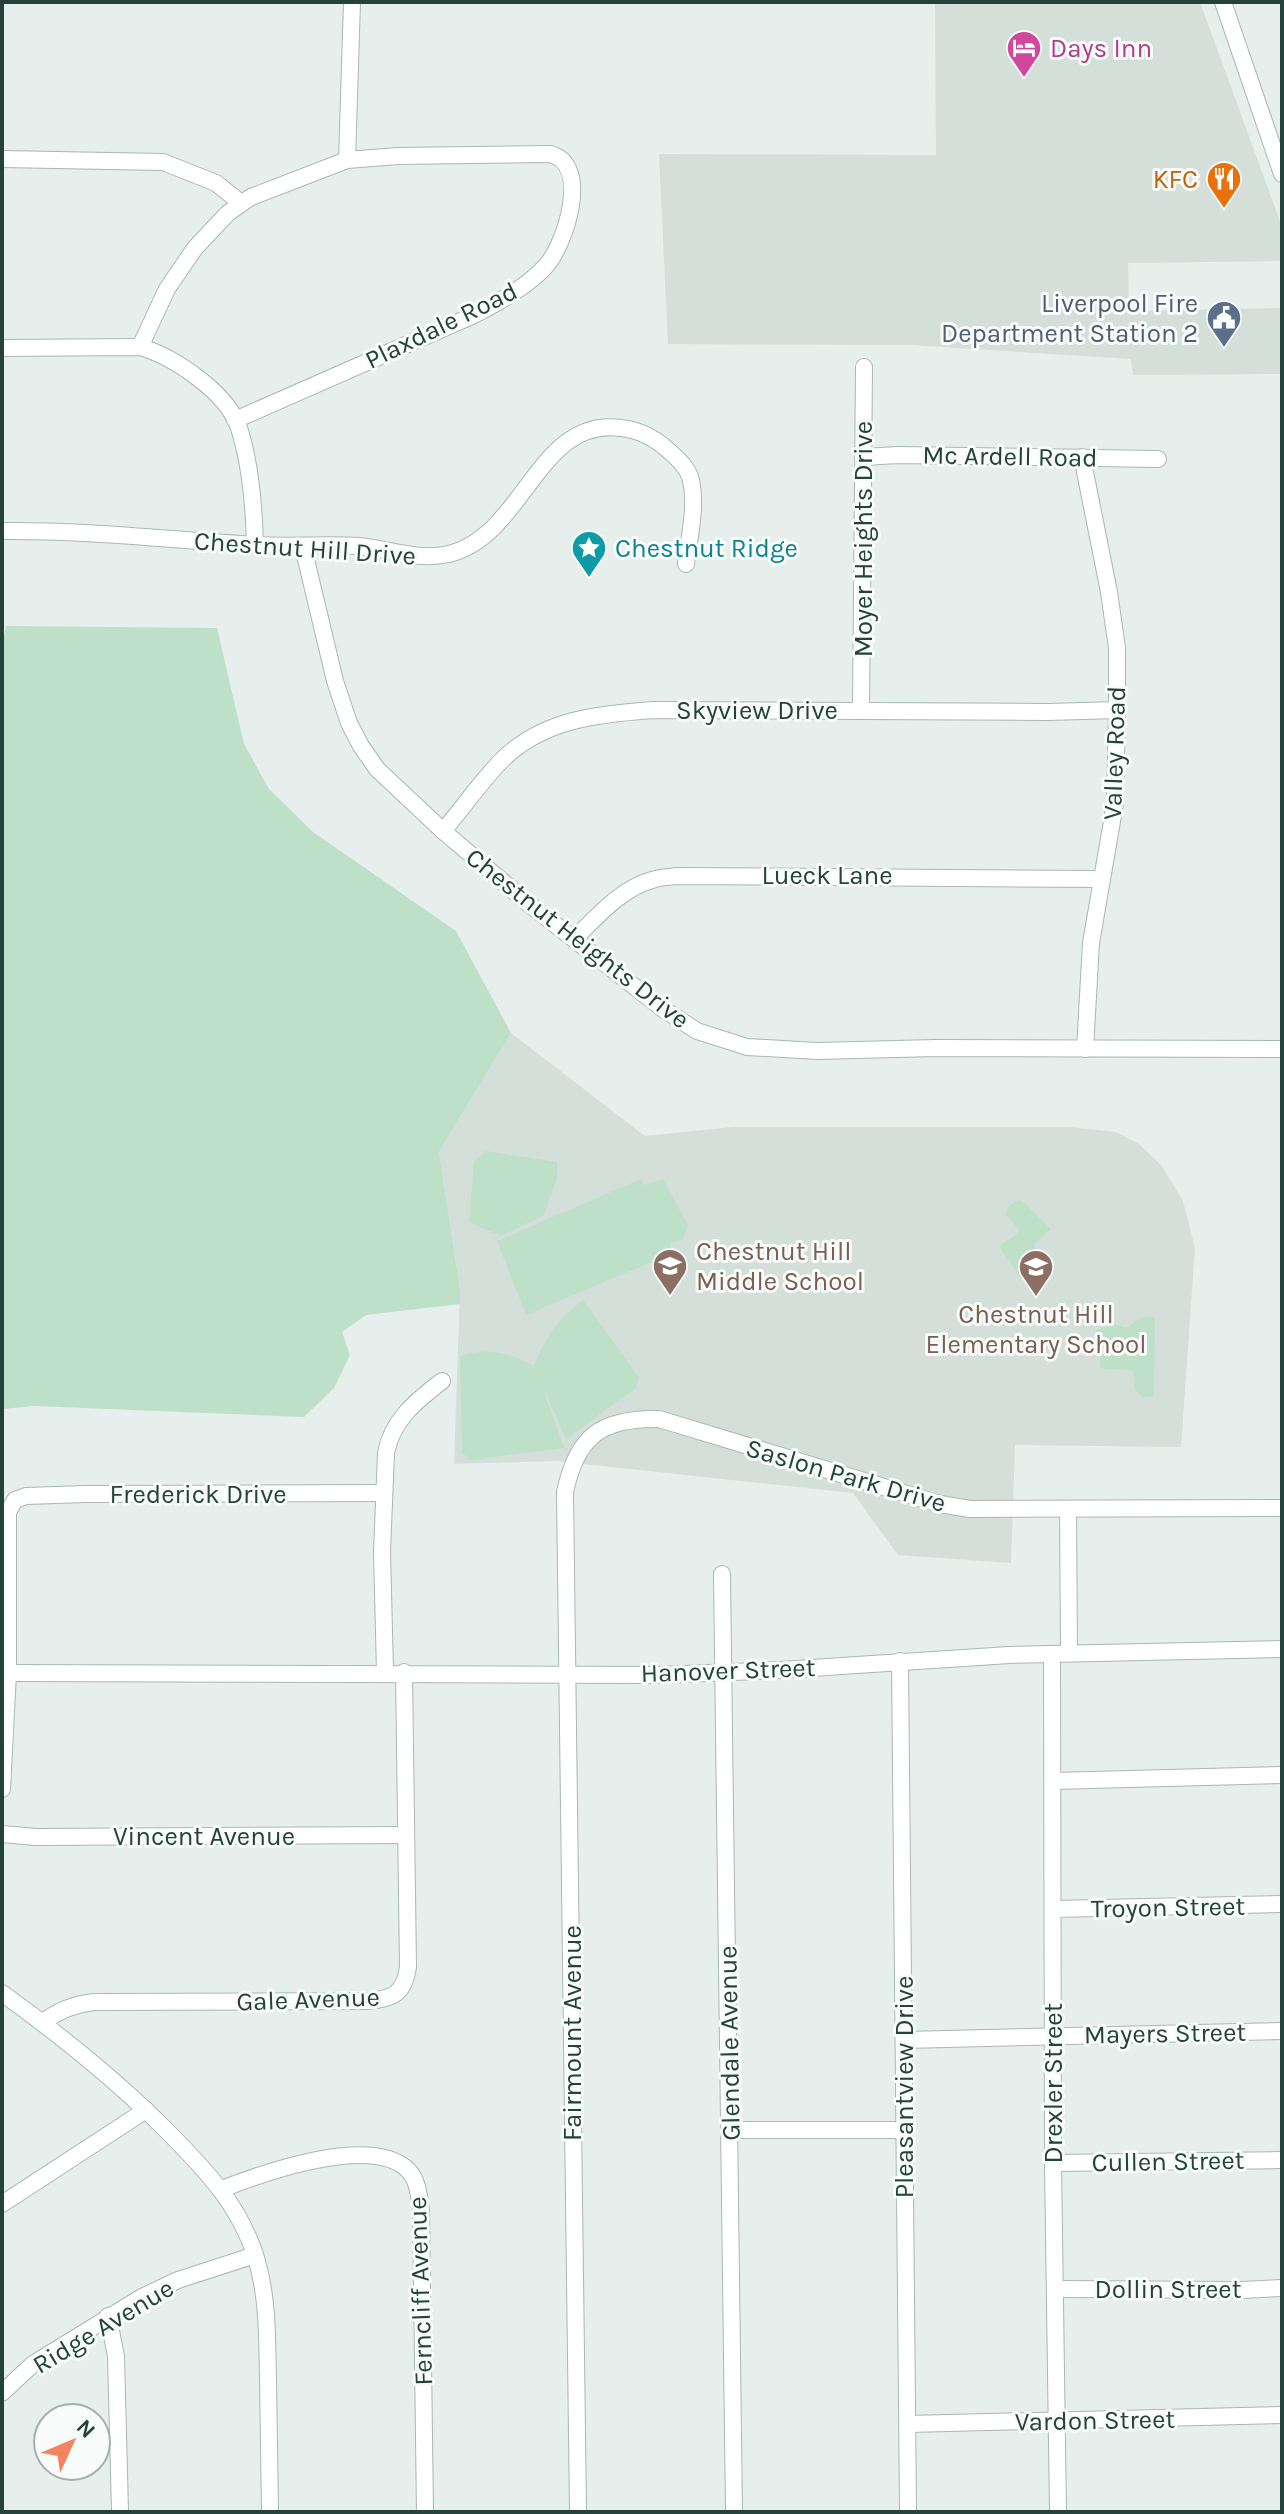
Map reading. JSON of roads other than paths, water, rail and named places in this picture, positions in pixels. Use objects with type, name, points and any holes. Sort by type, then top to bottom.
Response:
[{"type":"street","points":[[140,347],[167,289],[195,248],[228,213],[272,187],[347,160],[352,2]]},
{"type":"street","points":[[1226,2],[1229,20],[1282,174]]},
{"type":"street","name":"Plaxdale Road","points":[[235,420],[502,300],[534,278],[549,263],[561,242],[571,209],[569,167],[550,154],[398,156],[347,160]]},
{"type":"street","points":[[2,159],[163,162],[216,183],[241,203]]},
{"type":"street","points":[[2,348],[140,347],[157,352],[190,371],[208,386],[235,420],[254,500],[255,545]]},
{"type":"street","name":"Moyer Heights Drive","points":[[861,711],[864,367]]},
{"type":"street","name":"Chestnut Hill Drive","points":[[2,531],[82,532],[255,545],[359,546],[425,557],[451,554],[488,535],[555,451],[573,437],[607,427],[641,432],[659,441],[686,470],[691,479],[693,507],[686,564]]},
{"type":"street","name":"Mc Ardell Road","points":[[863,457],[1158,459]]},
{"type":"street","name":"Valley Road","points":[[1082,457],[1117,648],[1115,804],[1089,953],[1085,1049]]},
{"type":"street","name":"Chestnut Heights Drive","points":[[303,547],[335,681],[349,723],[377,769],[443,831],[574,939],[663,1009],[697,1031],[747,1047],[817,1051],[935,1048],[1282,1049]]},
{"type":"street","name":"Skyview Drive","points":[[443,831],[503,760],[535,736],[575,719],[653,710],[1117,710]]},
{"type":"street","name":"Lueck Lane","points":[[574,939],[609,904],[631,889],[651,880],[678,876],[1102,879]]},
{"type":"street","points":[[2,1789],[5,1673],[385,1672],[383,1493],[388,1441],[398,1421],[442,1381]]},
{"type":"street","name":"Saslon Park Drive","points":[[565,1554],[565,1492],[570,1468],[582,1446],[596,1433],[610,1425],[633,1419],[659,1419],[940,1504],[970,1509],[1282,1508]]},
{"type":"street","name":"Frederick Drive","points":[[5,1673],[8,1512],[15,1500],[26,1496],[85,1494],[383,1493]]},
{"type":"street","name":"Drexler Street","points":[[1058,2512],[1053,2163],[1053,1781],[1068,1509]]},
{"type":"street","name":"Fairmount Avenue","points":[[565,1554],[578,2512]]},
{"type":"street","name":"Glendale Avenue","points":[[722,1574],[734,2512]]},
{"type":"street","name":"Hanover Street","points":[[385,1672],[568,1675],[724,1672],[1060,1654],[1282,1649]]},
{"type":"street","name":"Pleasantview Drive","points":[[900,1661],[908,2512]]},
{"type":"street","name":"Gale Avenue","points":[[43,2022],[74,2004],[94,2002],[367,2001],[383,2000],[394,1995],[406,1981],[408,1967],[404,1672]]},
{"type":"street","points":[[1053,1781],[1282,1775]]},
{"type":"street","name":"Vincent Avenue","points":[[2,1834],[36,1837],[406,1835]]},
{"type":"street","name":"Troyon Street","points":[[1053,1909],[1282,1904]]},
{"type":"street","points":[[2,1993],[91,2059],[146,2110],[208,2172],[242,2222],[255,2255],[267,2315],[270,2512]]},
{"type":"street","name":"Mayers Street","points":[[905,2040],[1282,2031]]},
{"type":"street","points":[[2,2204],[146,2110]]},
{"type":"street","points":[[731,2130],[905,2130]]},
{"type":"street","name":"Ferncliff Avenue","points":[[222,2189],[296,2164],[340,2156],[394,2161],[409,2171],[418,2187],[421,2210],[425,2512]]},
{"type":"street","name":"Cullen Street","points":[[1053,2163],[1282,2160]]},
{"type":"street","name":"Ridge Avenue","points":[[2,2393],[33,2364],[142,2297],[178,2280],[255,2255]]},
{"type":"street","name":"Dollin Street","points":[[1055,2289],[1282,2288]]},
{"type":"street","points":[[108,2316],[116,2356],[120,2512]]},
{"type":"street","name":"Vardon Street","points":[[908,2424],[1282,2415]]},
{"type":"place","name":"Days Inn","points":[[1024,79]]},
{"type":"place","name":"KFC","points":[[1224,210]]},
{"type":"place","name":"Liverpool Fire Department Station 2","points":[[1224,349]]},
{"type":"place","name":"Chestnut Ridge","points":[[589,579]]},
{"type":"place","name":"Chestnut Hill Middle School","points":[[670,1297]]},
{"type":"place","name":"Chestnut Hill Elementary School","points":[[1036,1298]]}]
